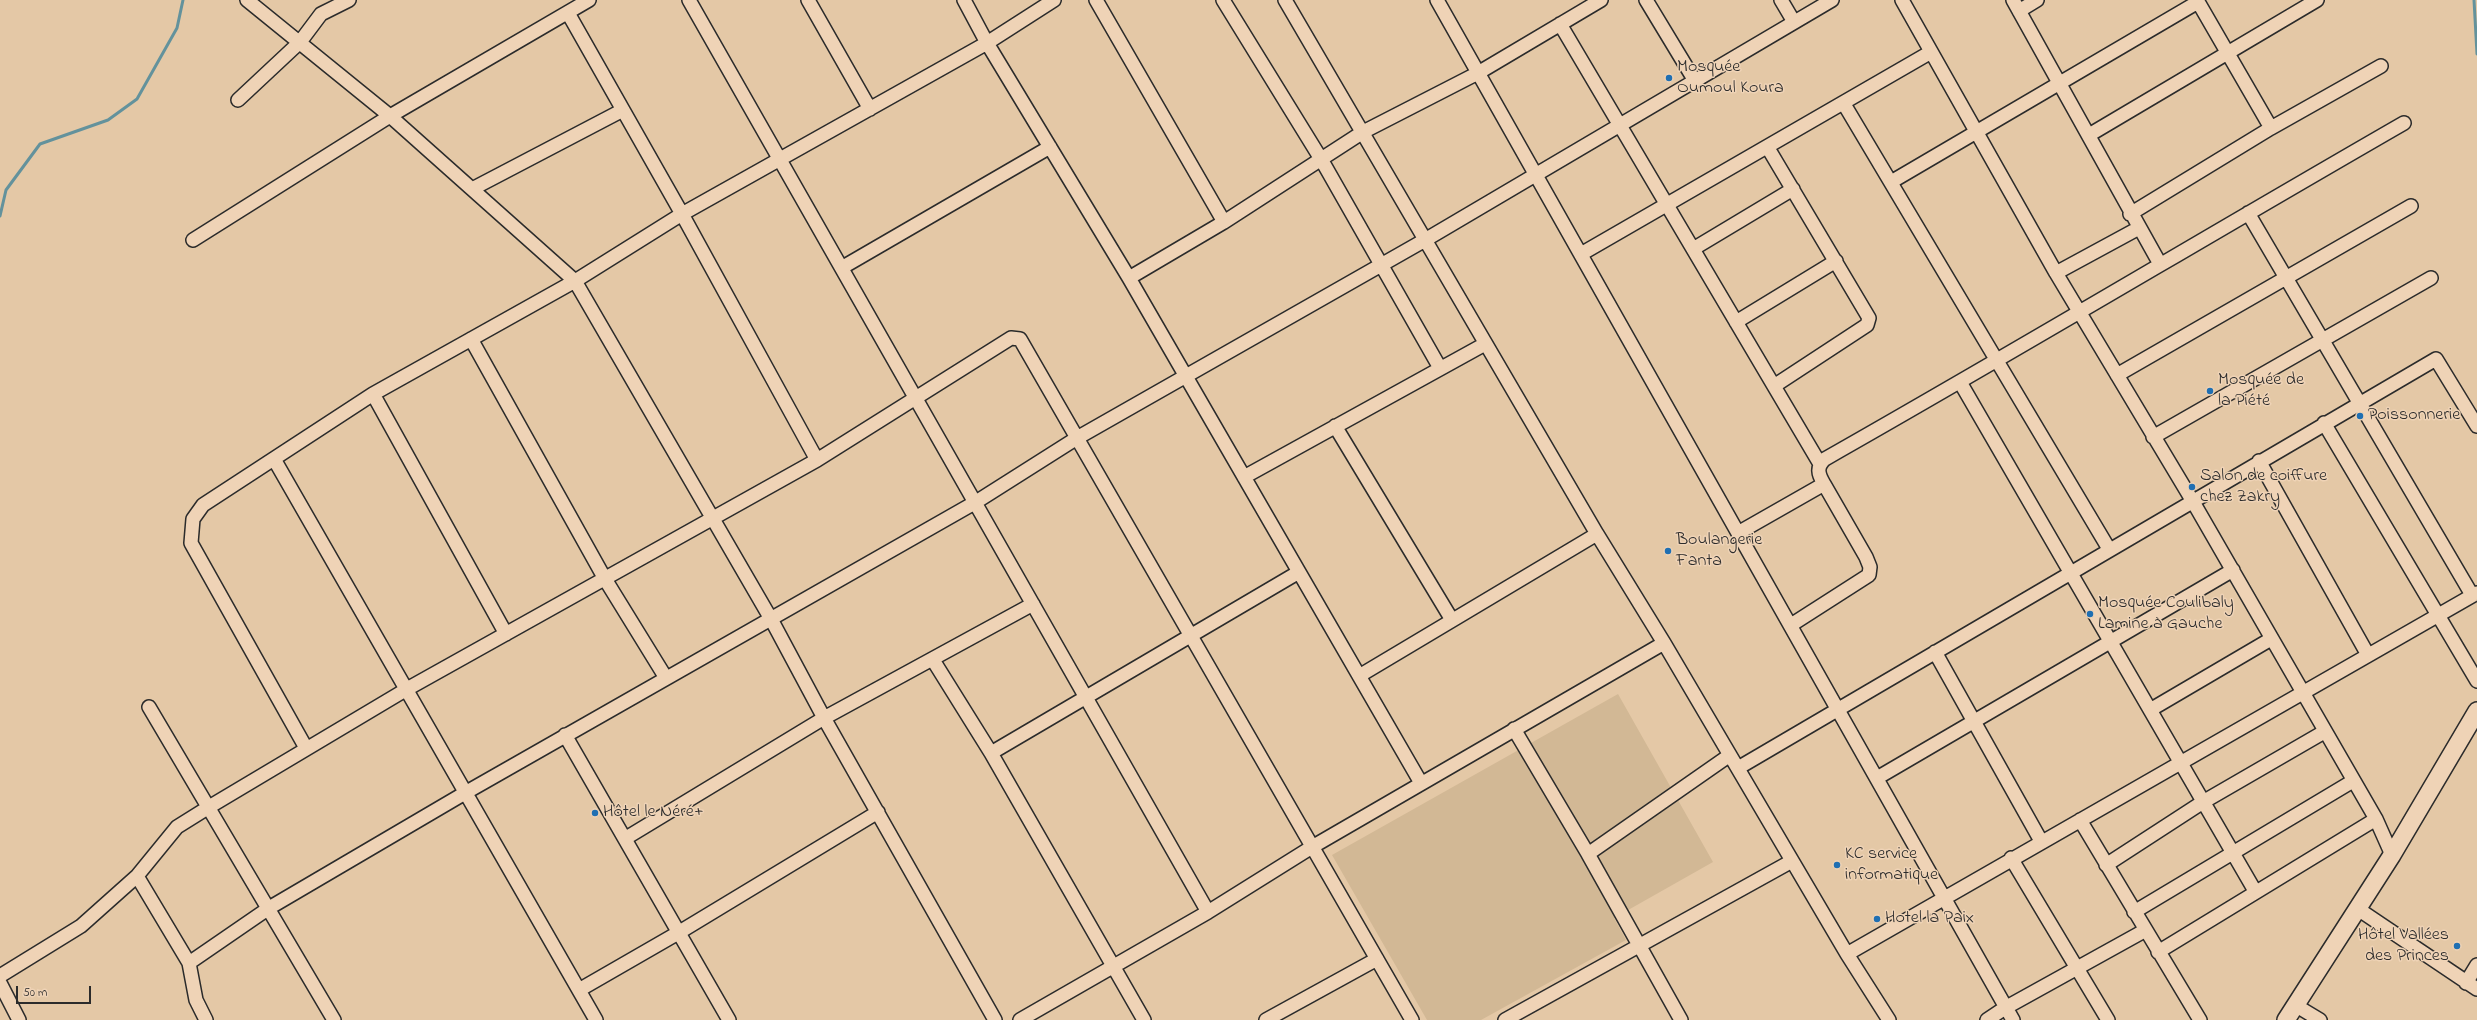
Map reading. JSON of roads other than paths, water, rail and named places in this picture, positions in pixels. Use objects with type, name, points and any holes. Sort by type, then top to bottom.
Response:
[{"type":"main road","points":[[2286,1020],[2392,855],[2477,711]]},
{"type":"street","points":[[247,0],[390,116],[575,281],[771,619],[824,718],[995,1020]]},
{"type":"street","points":[[238,100],[300,42],[321,14],[349,0]]},
{"type":"street","points":[[193,240],[390,116],[589,0]]},
{"type":"street","points":[[689,0],[843,267],[1208,912]]},
{"type":"street","points":[[808,0],[870,109]]},
{"type":"street","points":[[964,0],[987,43],[1129,278],[1421,783]]},
{"type":"street","points":[[306,748],[191,544],[193,519],[203,505],[373,394],[575,281],[682,214],[987,43],[1054,0]]},
{"type":"street","points":[[1096,0],[1224,222]]},
{"type":"street","points":[[1223,0],[1321,159],[1440,368]]},
{"type":"street","points":[[1285,0],[1597,534],[1664,643],[1847,954],[1889,1020]]},
{"type":"street","points":[[1437,0],[1944,896],[2004,1008],[2013,1020]]},
{"type":"street","points":[[1129,278],[1224,222],[1363,132],[1478,73],[1601,0]]},
{"type":"street","points":[[1646,0],[1695,81]]},
{"type":"street","points":[[1781,0],[1794,22]]},
{"type":"street","points":[[189,963],[269,908],[465,793],[976,502],[1077,438],[1425,240],[1832,0]]},
{"type":"street","points":[[1902,0],[2056,273],[2192,500],[2233,570],[2301,693],[2376,819],[2392,855]]},
{"type":"street","points":[[2037,0],[2016,6],[2089,135],[2130,214],[2160,264]]},
{"type":"street","points":[[2089,135],[2317,0]]},
{"type":"street","points":[[1890,182],[2197,1],[2272,128]]},
{"type":"street","points":[[568,13],[682,214],[817,460]]},
{"type":"street","points":[[1560,24],[1820,464],[1819,475],[1870,566],[1869,575],[1791,625]]},
{"type":"street","points":[[1580,254],[1768,148],[1931,52]]},
{"type":"street","points":[[2130,214],[2272,128],[2381,66]]},
{"type":"street","points":[[1844,104],[2109,549]]},
{"type":"street","points":[[472,189],[623,110]]},
{"type":"street","points":[[1820,464],[1825,459],[1997,361],[2248,212],[2404,123]]},
{"type":"street","points":[[843,267],[1050,147]]},
{"type":"street","points":[[1768,148],[1869,318],[1867,325],[1774,386]]},
{"type":"street","points":[[1693,249],[1793,189]]},
{"type":"street","points":[[2117,375],[2285,277],[2411,206]]},
{"type":"street","points":[[1847,954],[1944,896],[2475,594],[2322,340],[2248,212]]},
{"type":"street","points":[[2056,273],[2139,228]]},
{"type":"street","points":[[1736,322],[1836,261]]},
{"type":"street","points":[[2154,437],[2431,278]]},
{"type":"street","points":[[0,976],[81,926],[137,876],[177,827],[306,748],[407,689],[817,460],[1011,338],[1020,338],[1412,1020]]},
{"type":"street","points":[[471,339],[605,579],[666,678]]},
{"type":"street","points":[[1244,476],[1485,344]]},
{"type":"street","points":[[1738,768],[2192,500],[2436,359],[2477,426]]},
{"type":"street","points":[[1960,382],[2256,891]]},
{"type":"street","points":[[373,394],[506,634]]},
{"type":"street","points":[[2324,423],[2477,681]]},
{"type":"street","points":[[1335,426],[1452,620]]},
{"type":"street","points":[[274,459],[596,1020]]},
{"type":"street","points":[[2259,461],[2368,655]]},
{"type":"street","points":[[1738,533],[1824,484]]},
{"type":"street","points":[[1359,676],[1597,534]]},
{"type":"street","points":[[1877,778],[2233,570]]},
{"type":"street","points":[[991,753],[1299,572]]},
{"type":"street","points":[[626,838],[824,718],[933,660],[1033,604]]},
{"type":"street","points":[[2150,710],[2271,639]]},
{"type":"street","points":[[1020,1020],[1208,912],[1312,847],[1421,783],[1664,643]]},
{"type":"street","points":[[1935,652],[2041,841]]},
{"type":"street","points":[[933,660],[991,753],[1144,1020]]},
{"type":"street","points":[[149,706],[334,1020]]},
{"type":"street","points":[[1514,729],[1588,854],[1681,1020]]},
{"type":"street","points":[[2106,865],[2204,802],[2324,732]]},
{"type":"street","points":[[566,735],[729,1020]]},
{"type":"street","points":[[1588,854],[1730,754]]},
{"type":"street","points":[[2134,912],[2232,851],[2353,781]]},
{"type":"street","points":[[579,990],[678,933],[878,812]]},
{"type":"street","points":[[2158,952],[2376,819]]},
{"type":"street","points":[[2080,820],[2144,931],[2200,1020]]},
{"type":"street","points":[[2011,858],[2108,1020]]},
{"type":"street","points":[[1504,1020],[1792,861]]},
{"type":"street","points":[[137,876],[189,963],[196,1000],[206,1020]]},
{"type":"street","points":[[2358,909],[2472,986],[2477,965]]},
{"type":"street","points":[[1987,1020],[2004,1008],[2077,970],[2144,931]]},
{"type":"street","points":[[1271,1019],[1377,959]]},
{"type":"street","points":[[0,983],[19,1020]]},
{"type":"street","points":[[2295,1005],[2320,1020]]},
{"type":"waterway","points":[[0,216],[6,190],[40,144],[108,120],[137,99],[177,28],[183,0]]},
{"type":"waterway","points":[[2474,0],[2477,54]]},
{"type":"place","name":"Mosquée Oumoul Koura","points":[[1669,78]]},
{"type":"place","name":"Mosquée de la Piété","points":[[2210,391]]},
{"type":"place","name":"Poissonnerie","points":[[2360,416]]},
{"type":"place","name":"Salon de coiffure chez Zakry","points":[[2192,487]]},
{"type":"place","name":"Boulangerie Fanta","points":[[1668,551]]},
{"type":"place","name":"Mosquée Coulibaly Lamine à Gauche","points":[[2090,614]]},
{"type":"place","name":"Hôtel le Néré+","points":[[595,813]]},
{"type":"place","name":"KC service informatique","points":[[1837,865]]},
{"type":"place","name":"Hotel la Paix","points":[[1877,919]]},
{"type":"place","name":"Hôtel Vallées des Princes","points":[[2457,946]]}]
